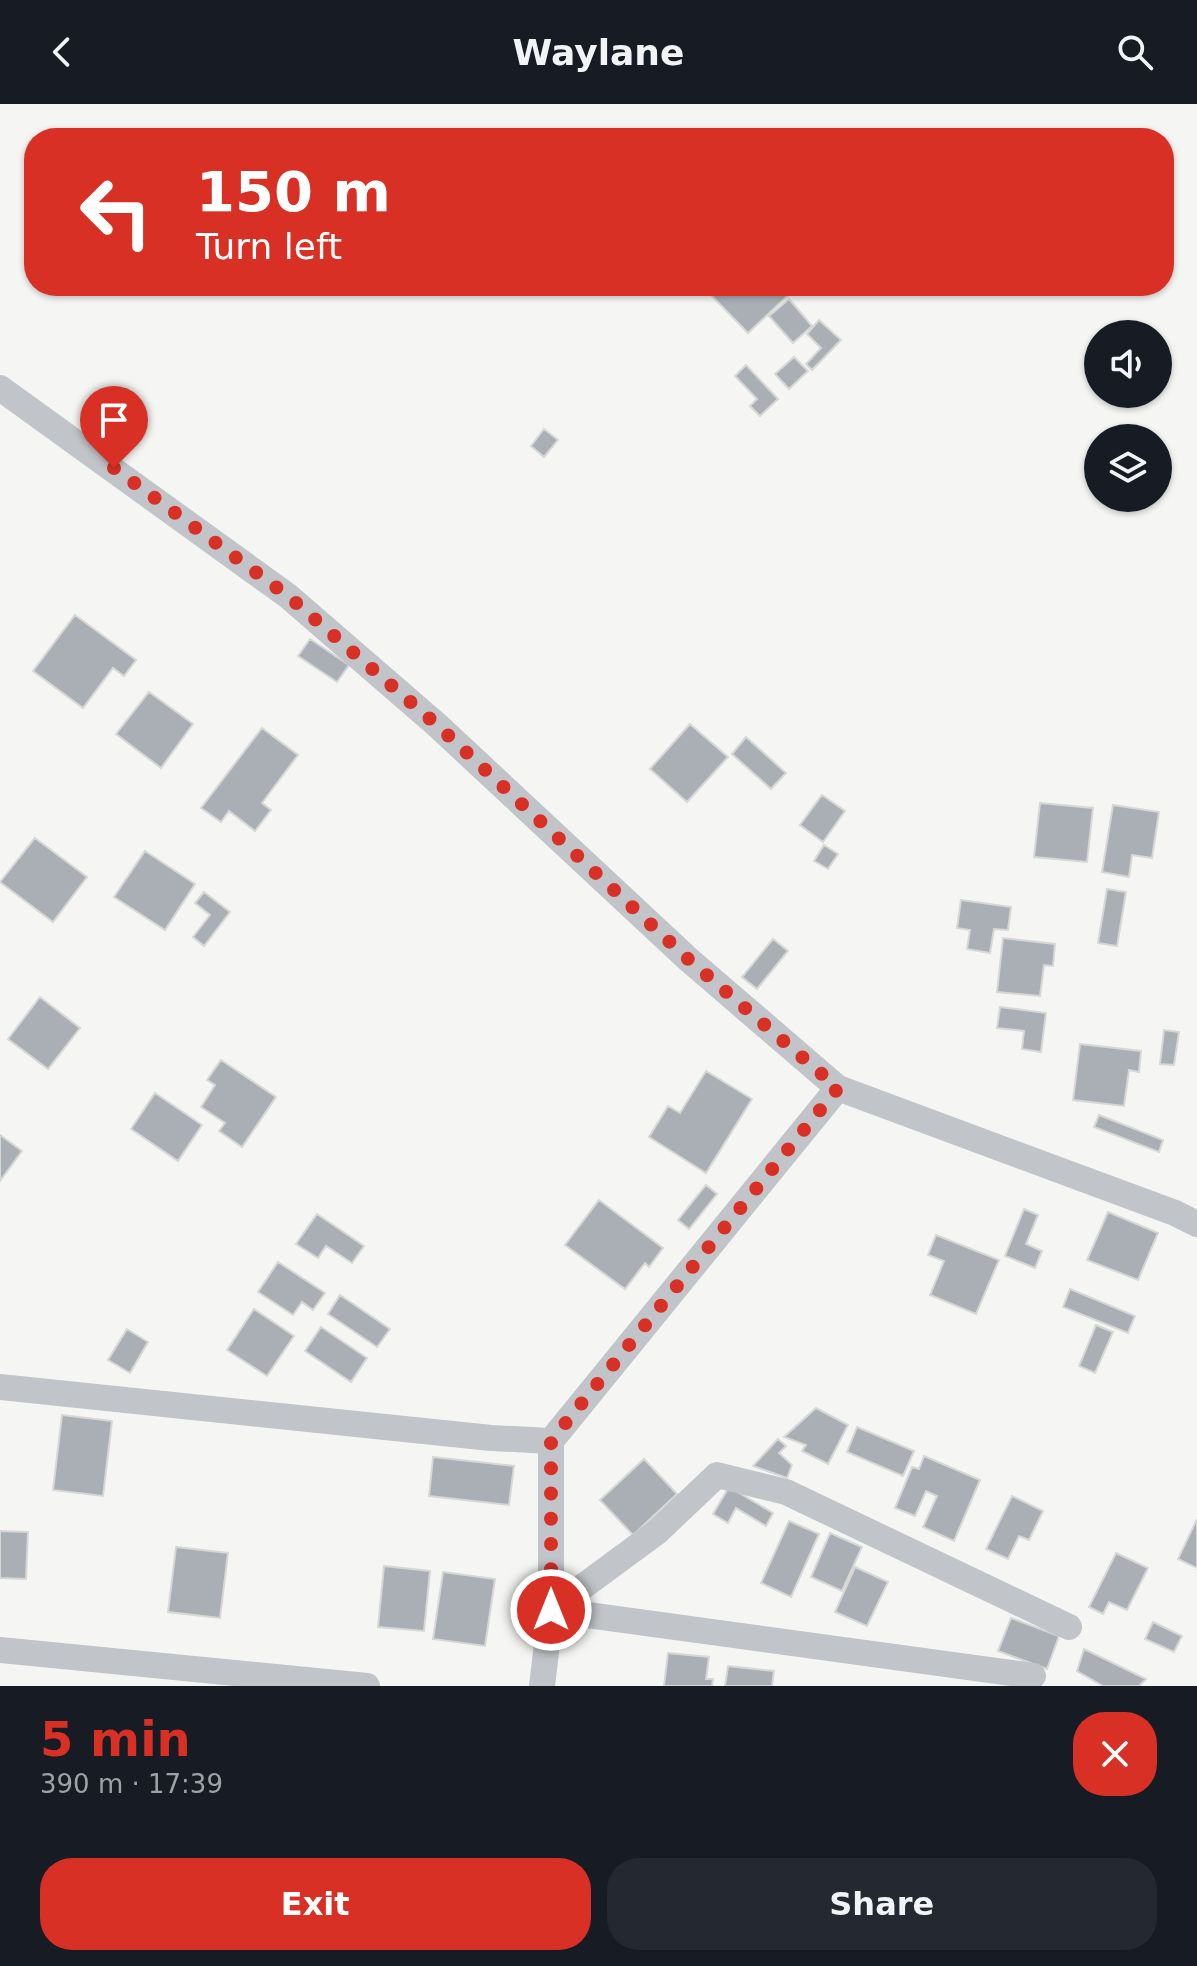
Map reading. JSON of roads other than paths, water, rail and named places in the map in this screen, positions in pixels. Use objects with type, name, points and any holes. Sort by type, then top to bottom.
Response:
[{"type":"street","points":[[0,388],[288,596],[437,725],[688,959],[838,1088],[1175,1213],[1197,1224]]},
{"type":"street","points":[[542,1686],[551,1610],[551,1441],[838,1088]]},
{"type":"street","points":[[0,1387],[491,1438],[551,1441]]},
{"type":"street","points":[[551,1610],[657,1532],[717,1475],[786,1492],[1069,1627]]},
{"type":"street","points":[[551,1610],[1033,1676]]},
{"type":"street","points":[[0,1650],[367,1686]]}]
